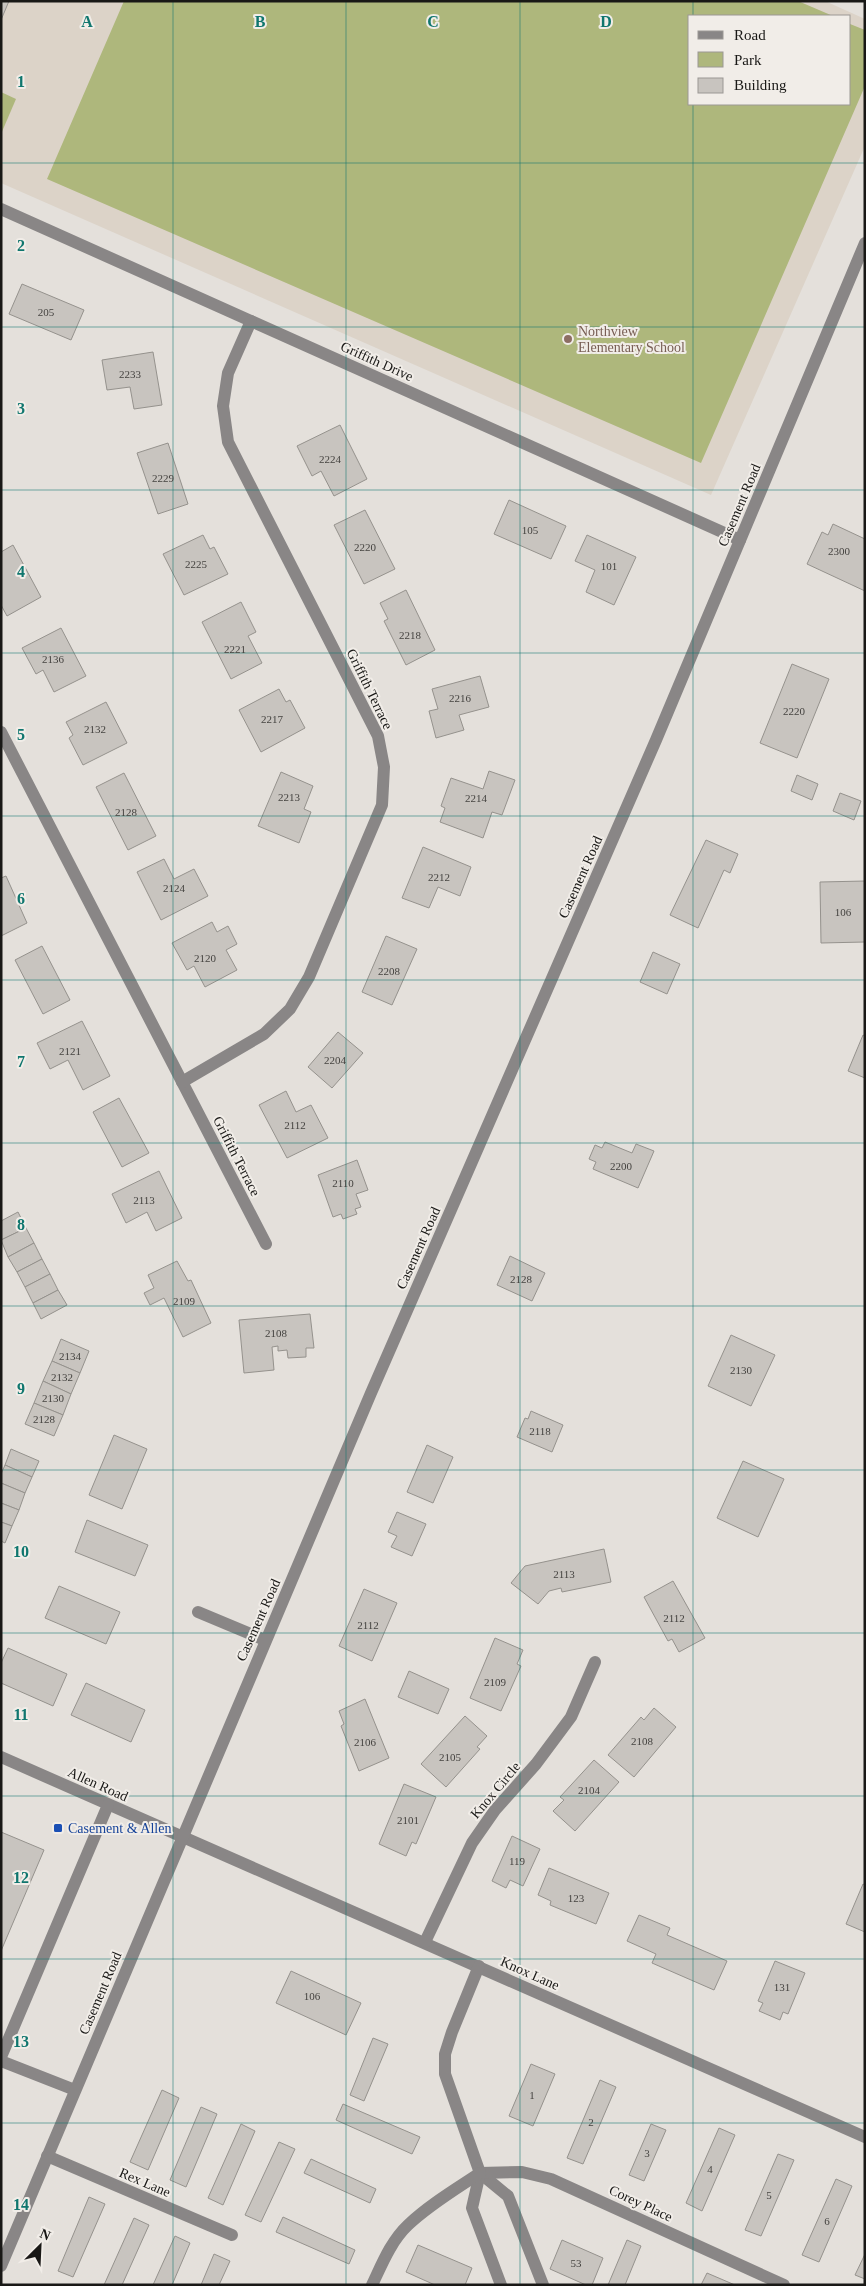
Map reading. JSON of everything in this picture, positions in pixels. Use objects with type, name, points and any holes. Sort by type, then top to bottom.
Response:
[{"type":"street","name":"Griffith Drive","points":[[1,209],[740,540]]},
{"type":"street","name":"Casement Road","points":[[1,2266],[265,1640],[656,740],[865,243]]},
{"type":"street","name":"Griffith Terrace","points":[[182,1082],[264,1034],[290,1008],[309,977],[382,804],[384,767],[378,736],[228,442],[223,406],[228,373],[251,321]]},
{"type":"street","name":"Griffith Terrace","points":[[1,732],[266,1244]]},
{"type":"street","points":[[198,1612],[265,1640]]},
{"type":"street","name":"Knox Circle","points":[[425,1942],[472,1843],[495,1810],[536,1764],[572,1717],[595,1662]]},
{"type":"street","name":"Allen Road","points":[[1,1757],[183,1837]]},
{"type":"street","points":[[1,2056],[108,1805]]},
{"type":"street","name":"Knox Lane","points":[[183,1837],[865,2137]]},
{"type":"street","points":[[479,1966],[452,2032],[445,2054],[444,2074],[480,2173],[508,2196],[543,2285]]},
{"type":"street","points":[[1,2061],[75,2090]]},
{"type":"street","name":"Rex Lane","points":[[47,2156],[232,2235]]},
{"type":"street","name":"Corey Place","points":[[480,2173],[522,2172],[551,2180],[784,2285]]},
{"type":"street","points":[[372,2285],[386,2254],[407,2226],[480,2173]]},
{"type":"street","points":[[480,2173],[472,2208],[501,2285]]},
{"type":"shaded area","name":"Northview Elementary School","points":[[1,1],[825,1],[865,19],[865,146],[711,495],[1,183]]},
{"type":"green space","name":"Northview Elementary School","points":[[124,1],[798,1],[831,15],[688,15],[688,105],[851,105],[851,24],[865,30],[865,86],[701,463],[47,179]]},
{"type":"green space","points":[[1,92],[16,99],[1,134]]},
{"type":"building","points":[[1,1],[9,1],[1,20]]},
{"type":"building","points":[[22,284],[84,310],[71,340],[9,314]]},
{"type":"building","points":[[153,352],[162,405],[134,409],[130,387],[107,390],[102,360]]},
{"type":"building","points":[[340,425],[367,479],[334,496],[321,471],[312,476],[297,446]]},
{"type":"building","points":[[168,443],[188,504],[158,514],[137,453]]},
{"type":"building","points":[[509,500],[566,526],[551,559],[494,534]]},
{"type":"building","points":[[365,510],[395,569],[364,584],[334,525]]},
{"type":"building","points":[[833,524],[865,539],[865,591],[807,564],[822,532],[828,535]]},
{"type":"building","points":[[203,535],[210,549],[214,547],[228,574],[184,595],[163,554]]},
{"type":"building","points":[[587,535],[636,557],[614,605],[586,592],[595,570],[575,561]]},
{"type":"building","points":[[13,545],[41,597],[7,616],[1,605],[1,552]]},
{"type":"building","points":[[406,590],[435,650],[406,665],[384,621],[388,619],[380,603]]},
{"type":"building","points":[[241,602],[256,632],[248,636],[262,663],[231,679],[202,622]]},
{"type":"building","points":[[61,628],[86,676],[54,692],[43,670],[36,674],[22,648]]},
{"type":"building","points":[[792,664],[829,679],[797,758],[760,743]]},
{"type":"building","points":[[480,676],[489,707],[459,715],[464,730],[436,738],[429,711],[438,709],[432,689]]},
{"type":"building","points":[[279,689],[286,702],[290,700],[305,728],[261,752],[239,710]]},
{"type":"building","points":[[106,702],[127,743],[83,765],[69,738],[73,735],[66,722]]},
{"type":"building","points":[[489,771],[515,780],[502,815],[492,812],[483,838],[440,822],[445,808],[441,806],[451,778],[483,789]]},
{"type":"building","points":[[281,772],[313,786],[304,809],[311,812],[299,843],[258,826]]},
{"type":"building","points":[[124,773],[156,836],[128,850],[96,787]]},
{"type":"building","points":[[797,775],[818,784],[812,800],[791,791]]},
{"type":"building","points":[[840,793],[861,801],[854,820],[833,811]]},
{"type":"building","points":[[706,840],[738,854],[730,873],[724,870],[698,928],[670,915]]},
{"type":"building","points":[[423,847],[471,867],[460,896],[438,887],[429,908],[402,898]]},
{"type":"building","points":[[164,859],[174,879],[194,869],[208,896],[161,920],[137,872]]},
{"type":"building","points":[[6,876],[27,923],[1,936],[1,878]]},
{"type":"building","points":[[865,881],[865,942],[821,943],[820,882]]},
{"type":"building","points":[[212,922],[217,932],[228,926],[237,944],[226,950],[237,970],[205,987],[194,966],[187,970],[172,943]]},
{"type":"building","points":[[386,936],[417,949],[392,1005],[362,992]]},
{"type":"building","points":[[42,946],[70,1000],[43,1014],[15,960]]},
{"type":"building","points":[[653,952],[680,964],[667,994],[640,982]]},
{"type":"building","points":[[82,1021],[110,1076],[83,1090],[68,1060],[50,1069],[37,1043]]},
{"type":"building","points":[[338,1032],[363,1053],[332,1088],[308,1067]]},
{"type":"building","points":[[863,1035],[865,1036],[865,1078],[848,1071]]},
{"type":"building","points":[[286,1091],[296,1112],[311,1105],[328,1138],[287,1158],[259,1105]]},
{"type":"building","points":[[119,1098],[149,1153],[122,1167],[93,1112]]},
{"type":"building","points":[[605,1142],[632,1153],[636,1144],[654,1151],[638,1188],[593,1169],[596,1162],[589,1159],[595,1145],[602,1148]]},
{"type":"building","points":[[357,1160],[368,1190],[356,1194],[361,1207],[355,1209],[357,1214],[343,1219],[341,1214],[333,1217],[318,1175]]},
{"type":"building","points":[[159,1171],[182,1218],[156,1231],[147,1212],[126,1223],[112,1194]]},
{"type":"building","points":[[18,1212],[26,1228],[1,1240],[1,1221]]},
{"type":"building","points":[[26,1228],[34,1243],[8,1257],[1,1240]]},
{"type":"building","points":[[34,1243],[42,1259],[17,1272],[8,1257]]},
{"type":"building","points":[[510,1256],[545,1273],[532,1301],[497,1285]]},
{"type":"building","points":[[42,1259],[50,1274],[25,1287],[17,1272]]},
{"type":"building","points":[[177,1261],[188,1281],[191,1280],[211,1323],[183,1337],[164,1298],[150,1305],[144,1293],[154,1288],[148,1275]]},
{"type":"building","points":[[50,1274],[58,1290],[33,1303],[25,1287]]},
{"type":"building","points":[[58,1290],[67,1305],[41,1319],[33,1303]]},
{"type":"building","points":[[310,1314],[314,1348],[306,1348],[306,1357],[288,1358],[287,1350],[278,1351],[278,1346],[272,1347],[274,1370],[244,1373],[239,1320]]},
{"type":"building","points":[[731,1335],[775,1355],[751,1406],[708,1386]]},
{"type":"building","points":[[61,1339],[89,1351],[80,1373],[52,1361]]},
{"type":"building","points":[[52,1361],[80,1373],[71,1394],[43,1381]]},
{"type":"building","points":[[43,1381],[71,1394],[63,1415],[34,1403]]},
{"type":"building","points":[[34,1403],[63,1415],[54,1436],[25,1424]]},
{"type":"building","points":[[531,1411],[563,1425],[552,1452],[517,1437],[525,1418],[528,1419]]},
{"type":"building","points":[[114,1435],[147,1449],[122,1509],[89,1495]]},
{"type":"building","points":[[427,1445],[453,1457],[433,1503],[407,1492]]},
{"type":"building","points":[[11,1449],[39,1461],[32,1477],[5,1465]]},
{"type":"building","points":[[743,1461],[784,1479],[758,1537],[717,1518]]},
{"type":"building","points":[[5,1465],[32,1477],[25,1493],[1,1483],[1,1474]]},
{"type":"building","points":[[1,1483],[25,1493],[19,1510],[1,1503]]},
{"type":"building","points":[[1,1503],[19,1510],[12,1526],[1,1522]]},
{"type":"building","points":[[397,1512],[426,1524],[412,1556],[391,1547],[397,1536],[388,1532]]},
{"type":"building","points":[[87,1520],[148,1545],[135,1576],[75,1552]]},
{"type":"building","points":[[1,1522],[12,1526],[5,1543],[1,1541]]},
{"type":"building","points":[[604,1549],[611,1582],[562,1592],[561,1588],[549,1591],[538,1604],[511,1583],[525,1566]]},
{"type":"building","points":[[673,1581],[705,1638],[679,1652],[672,1639],[668,1641],[644,1597]]},
{"type":"building","points":[[59,1586],[120,1612],[106,1644],[45,1618]]},
{"type":"building","points":[[364,1589],[397,1603],[372,1661],[339,1646]]},
{"type":"building","points":[[495,1638],[523,1650],[517,1664],[521,1666],[501,1711],[470,1698]]},
{"type":"building","points":[[8,1648],[67,1674],[53,1706],[1,1683],[1,1663]]},
{"type":"building","points":[[409,1671],[449,1689],[438,1714],[398,1697]]},
{"type":"building","points":[[86,1683],[145,1710],[131,1742],[71,1715]]},
{"type":"building","points":[[365,1699],[389,1758],[359,1771],[341,1726],[344,1724],[339,1711]]},
{"type":"building","points":[[654,1708],[676,1727],[634,1777],[608,1755],[641,1717],[644,1720]]},
{"type":"building","points":[[465,1716],[487,1736],[477,1747],[480,1749],[446,1787],[421,1764]]},
{"type":"building","points":[[594,1760],[619,1782],[575,1831],[553,1811],[564,1800],[560,1797]]},
{"type":"building","points":[[404,1784],[436,1797],[416,1844],[412,1842],[406,1856],[379,1844]]},
{"type":"building","points":[[1,1832],[44,1850],[1,1951]]},
{"type":"building","points":[[512,1836],[540,1849],[523,1886],[510,1880],[506,1888],[492,1881]]},
{"type":"building","points":[[549,1868],[609,1893],[596,1924],[550,1905],[551,1901],[538,1895]]},
{"type":"building","points":[[863,1884],[865,1885],[865,1932],[846,1924]]},
{"type":"building","points":[[639,1915],[670,1928],[667,1935],[727,1961],[714,1990],[652,1963],[656,1954],[627,1941]]},
{"type":"building","points":[[775,1961],[805,1973],[788,2014],[783,2012],[780,2020],[759,2011],[763,2003],[758,2001]]},
{"type":"building","points":[[291,1971],[361,2003],[346,2035],[276,2003]]},
{"type":"building","points":[[373,2038],[388,2044],[364,2101],[350,2095]]},
{"type":"building","points":[[531,2064],[555,2074],[533,2126],[509,2116]]},
{"type":"building","points":[[600,2080],[616,2087],[583,2164],[567,2158]]},
{"type":"building","points":[[162,2090],[179,2098],[148,2170],[130,2162]]},
{"type":"building","points":[[343,2104],[420,2137],[412,2154],[336,2120]]},
{"type":"building","points":[[201,2107],[217,2114],[186,2187],[170,2180]]},
{"type":"building","points":[[241,2124],[255,2131],[223,2205],[208,2198]]},
{"type":"building","points":[[651,2124],[666,2130],[644,2181],[629,2175]]},
{"type":"building","points":[[719,2128],[735,2135],[702,2211],[686,2203]]},
{"type":"building","points":[[279,2142],[295,2149],[261,2222],[245,2215]]},
{"type":"building","points":[[778,2154],[794,2160],[761,2236],[745,2230]]},
{"type":"building","points":[[311,2159],[376,2189],[370,2203],[304,2173]]},
{"type":"building","points":[[836,2179],[852,2186],[819,2262],[802,2255]]},
{"type":"building","points":[[89,2197],[105,2204],[73,2277],[58,2271]]},
{"type":"building","points":[[283,2217],[355,2250],[349,2264],[276,2232]]},
{"type":"building","points":[[134,2218],[149,2225],[122,2285],[104,2285]]},
{"type":"building","points":[[175,2236],[190,2243],[172,2285],[153,2285]]},
{"type":"building","points":[[562,2240],[603,2258],[592,2285],[586,2285],[550,2269]]},
{"type":"building","points":[[627,2240],[641,2246],[625,2285],[608,2285]]},
{"type":"building","points":[[418,2245],[472,2268],[465,2285],[435,2285],[406,2272]]},
{"type":"building","points":[[214,2254],[230,2261],[219,2285],[201,2285]]},
{"type":"building","points":[[865,2254],[865,2279],[855,2275]]},
{"type":"building","points":[[707,2273],[735,2285],[701,2285]]},
{"type":"place","name":"Northview Elementary School","points":[[568,339]]},
{"type":"place","name":"Casement & Allen","points":[[58,1828]]}]
